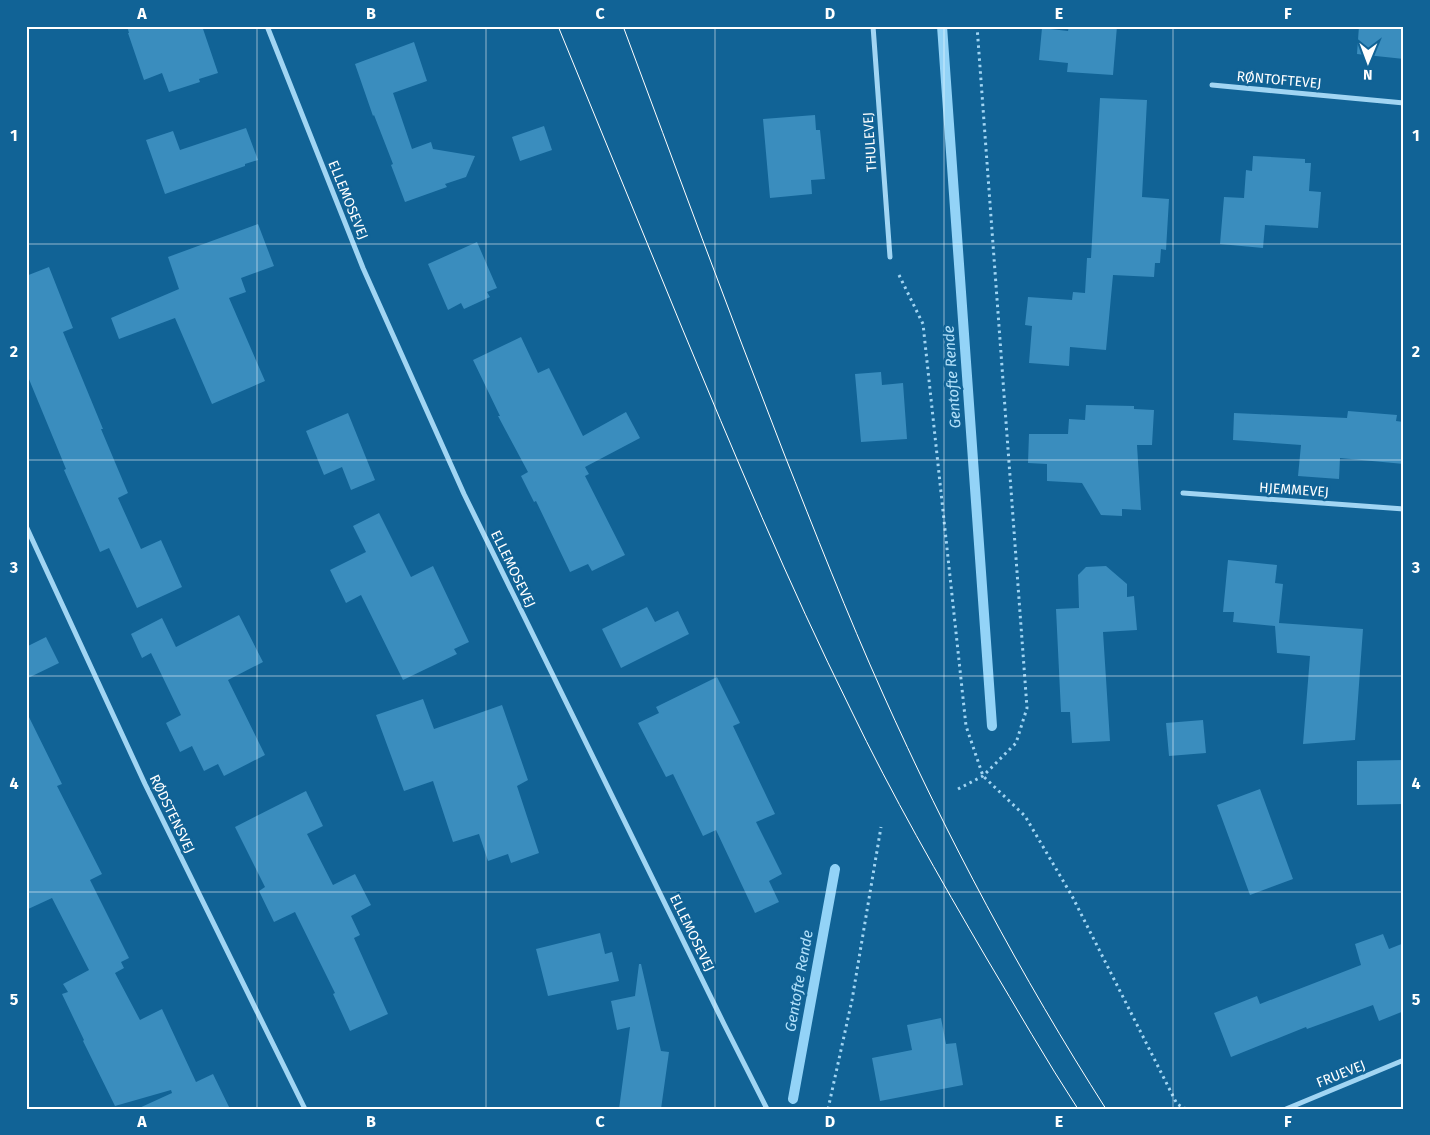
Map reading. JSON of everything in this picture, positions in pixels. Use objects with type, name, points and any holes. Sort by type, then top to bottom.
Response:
[{"type":"street","name":"ELLEMOSEVEJ","points":[[267,26],[363,268],[464,494],[767,1109]]},
{"type":"street","name":"THULEVEJ","points":[[873,26],[890,257]]},
{"type":"street","name":"RØNTOFTEVEJ","points":[[1212,85],[1404,103]]},
{"type":"street","name":"HJEMMEVEJ","points":[[1183,493],[1404,509]]},
{"type":"street","name":"RØDSTENSVEJ","points":[[26,526],[145,784],[305,1109]]},
{"type":"street","name":"FRUEVEJ","points":[[1286,1109],[1404,1060]]},
{"type":"path","points":[[958,789],[983,776],[1016,743],[1027,708],[977,26]]},
{"type":"path","points":[[890,257],[924,324],[966,726],[983,776],[1025,816],[1072,896],[1177,1104],[1186,1109]]},
{"type":"path","points":[[828,1109],[852,1000],[881,827]]},
{"type":"building","points":[[127,26],[202,26],[218,73],[199,79],[200,82],[169,92],[162,73],[144,80]]},
{"type":"building","points":[[1069,26],[1117,26],[1113,75],[1067,72],[1068,63],[1039,60],[1042,28],[1068,31]]},
{"type":"building","points":[[1359,26],[1404,26],[1404,59],[1357,54]]},
{"type":"building","points":[[414,42],[427,81],[393,93],[412,149],[431,142],[433,149],[475,156],[466,177],[445,184],[447,187],[405,202],[391,165],[393,164],[373,116],[355,64]]},
{"type":"building","points":[[1100,98],[1147,100],[1142,197],[1169,199],[1166,250],[1161,249],[1160,263],[1155,263],[1154,277],[1113,275],[1106,350],[1070,347],[1069,366],[1029,363],[1032,326],[1025,325],[1028,297],[1072,300],[1073,292],[1085,293],[1087,258],[1091,258]]},
{"type":"building","points":[[815,115],[816,130],[820,130],[825,179],[811,180],[812,194],[770,198],[763,119]]},
{"type":"building","points":[[544,126],[552,150],[520,161],[512,137]]},
{"type":"building","points":[[246,128],[258,160],[165,194],[146,140],[173,131],[180,150]]},
{"type":"building","points":[[1253,156],[1305,159],[1305,163],[1311,163],[1309,191],[1321,192],[1318,228],[1265,225],[1263,248],[1220,244],[1224,197],[1244,198],[1246,170],[1252,171]]},
{"type":"building","points":[[258,224],[274,266],[241,278],[246,292],[229,298],[265,381],[212,404],[175,318],[119,339],[111,318],[179,289],[168,257]]},
{"type":"building","points":[[477,242],[497,288],[487,292],[490,297],[464,309],[461,303],[448,310],[428,264]]},
{"type":"building","points":[[49,267],[73,328],[63,332],[128,493],[118,498],[141,549],[161,540],[182,587],[137,608],[109,548],[100,552],[64,470],[66,469],[26,372],[26,276]]},
{"type":"building","points":[[521,337],[538,373],[549,368],[583,436],[626,412],[640,438],[585,467],[589,474],[585,476],[625,555],[592,571],[588,564],[570,572],[536,501],[534,502],[521,476],[528,472],[498,416],[500,416],[473,360]]},
{"type":"building","points":[[881,372],[882,385],[903,383],[907,439],[861,442],[855,374]]},
{"type":"building","points":[[1086,405],[1134,406],[1134,409],[1154,410],[1152,445],[1137,445],[1141,510],[1122,509],[1122,516],[1101,515],[1082,483],[1047,481],[1047,464],[1028,463],[1029,434],[1068,434],[1069,419],[1085,420]]},
{"type":"building","points":[[1348,411],[1397,415],[1396,421],[1404,422],[1404,464],[1340,458],[1339,479],[1298,476],[1301,445],[1233,440],[1234,413],[1347,418]]},
{"type":"building","points":[[348,413],[375,480],[351,490],[342,467],[324,475],[306,431]]},
{"type":"building","points":[[379,513],[411,577],[433,566],[469,642],[454,649],[457,654],[403,680],[361,595],[346,603],[330,570],[366,552],[353,526]]},
{"type":"building","points":[[1228,560],[1277,565],[1275,583],[1283,584],[1279,623],[1363,629],[1355,740],[1303,744],[1310,656],[1277,653],[1275,626],[1233,622],[1234,612],[1223,612]]},
{"type":"building","points":[[1106,566],[1127,584],[1127,597],[1134,596],[1137,630],[1103,632],[1110,741],[1072,743],[1070,712],[1061,712],[1056,609],[1079,608],[1078,575],[1086,567]]},
{"type":"building","points":[[647,607],[655,622],[678,611],[689,634],[621,668],[602,629]]},
{"type":"building","points":[[239,615],[263,662],[228,680],[265,755],[224,776],[218,764],[204,771],[192,746],[180,752],[166,723],[181,715],[151,653],[142,658],[131,634],[162,618],[176,647]]},
{"type":"building","points":[[46,637],[59,663],[26,679],[26,647]]},
{"type":"building","points":[[717,677],[740,723],[733,726],[775,814],[756,822],[782,874],[769,881],[779,902],[755,913],[716,830],[703,836],[673,774],[666,777],[638,723],[659,713],[656,707]]},
{"type":"building","points":[[423,699],[434,729],[502,705],[528,780],[517,786],[539,853],[511,863],[508,854],[488,861],[479,834],[453,842],[433,781],[404,791],[376,715]]},
{"type":"building","points":[[26,711],[62,784],[57,786],[102,874],[90,880],[129,958],[121,962],[124,968],[115,973],[140,1020],[162,1009],[196,1082],[213,1074],[230,1109],[137,1109],[172,1093],[171,1090],[115,1106],[62,994],[68,992],[63,984],[89,970],[52,898],[26,910]]},
{"type":"building","points":[[1203,720],[1206,753],[1169,756],[1166,723]]},
{"type":"building","points":[[1404,760],[1404,804],[1357,805],[1357,761]]},
{"type":"building","points":[[1260,789],[1293,879],[1250,895],[1217,805]]},
{"type":"building","points":[[306,791],[323,826],[307,834],[333,885],[355,874],[371,905],[351,916],[360,935],[354,938],[388,1014],[350,1031],[333,994],[335,993],[295,912],[274,922],[259,891],[265,887],[235,827]]},
{"type":"building","points":[[600,933],[605,954],[612,952],[619,981],[548,996],[536,949]]},
{"type":"building","points":[[1383,934],[1389,949],[1404,943],[1404,1011],[1379,1021],[1373,1005],[1307,1029],[1306,1027],[1231,1057],[1214,1013],[1257,996],[1260,1004],[1361,965],[1355,944]]},
{"type":"building","points":[[639,964],[641,964],[661,1051],[669,1052],[661,1109],[619,1109],[630,1027],[617,1030],[611,1001],[635,996]]},
{"type":"building","points":[[941,1018],[946,1044],[956,1043],[963,1085],[880,1101],[872,1058],[912,1050],[907,1025]]},
{"type":"waterway","name":"Gentofte Rende","points":[[942,26],[992,726]]},
{"type":"waterway","name":"Gentofte Rende","points":[[793,1099],[835,869]]},
{"type":"tram line","points":[[558,26],[741,469],[783,566],[828,662],[899,805],[987,959],[1078,1109]]},
{"type":"tram line","points":[[623,26],[783,451],[883,694],[959,853],[1044,1008],[1106,1109]]}]
